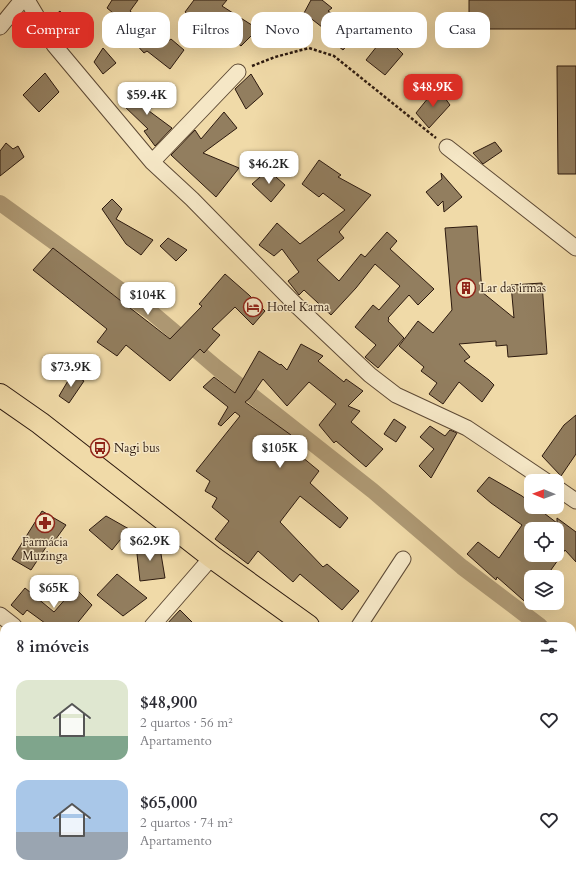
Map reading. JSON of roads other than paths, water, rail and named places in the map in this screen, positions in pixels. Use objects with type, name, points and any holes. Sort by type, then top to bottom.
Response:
[{"type":"main road","points":[[0,394],[40,423],[212,557],[302,622]]},
{"type":"street","points":[[0,28],[22,0]]},
{"type":"street","points":[[27,0],[54,45],[152,162],[192,198],[297,306],[370,375],[396,395],[467,428],[536,474]]},
{"type":"street","points":[[152,162],[238,72]]},
{"type":"street","points":[[447,147],[576,248]]},
{"type":"street","points":[[564,493],[576,501]]},
{"type":"street","points":[[155,622],[212,557]]},
{"type":"street","points":[[362,622],[403,559]]},
{"type":"street","points":[[0,615],[9,622]]},
{"type":"waterway","points":[[0,203],[151,312],[217,368],[373,491],[462,567],[535,622]]},
{"type":"place","name":"Lar das irmas","points":[[466,288]]},
{"type":"place","name":"Hotel Karna","points":[[253,307]]},
{"type":"place","name":"Nagi bus","points":[[100,448]]},
{"type":"place","name":"Farmácia Muzinga","points":[[45,523]]}]
